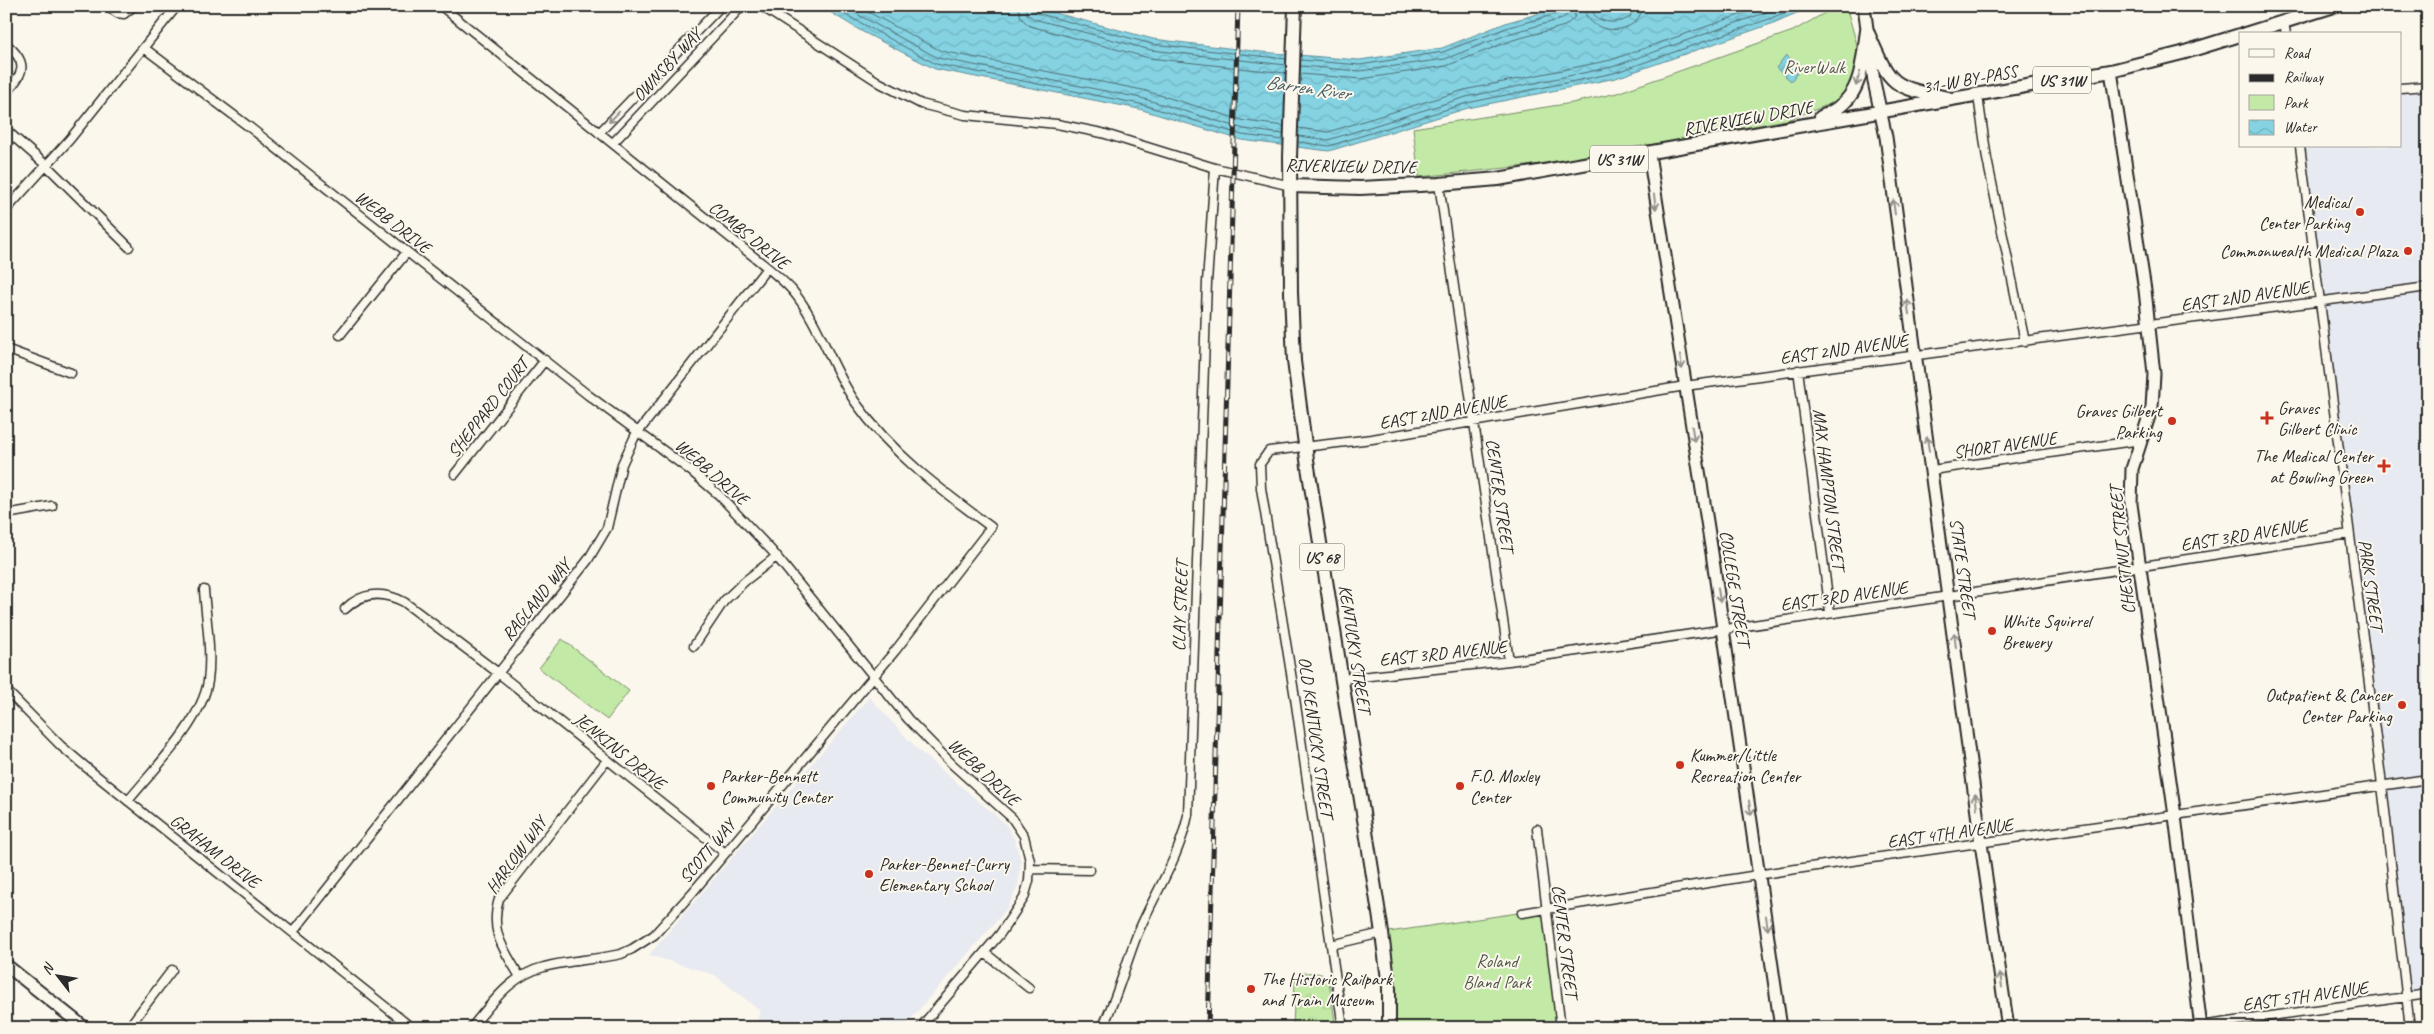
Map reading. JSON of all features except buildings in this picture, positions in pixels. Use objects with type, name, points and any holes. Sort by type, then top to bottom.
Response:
[{"type":"main road","name":"KENTUCKY STREET","points":[[1295,6],[1290,157],[1291,316],[1296,380],[1382,933],[1389,987],[1389,1028]]},
{"type":"main road","points":[[2258,32],[2285,28],[2334,6]]},
{"type":"main road","points":[[1867,26],[1884,70],[1894,82],[1912,91],[1955,100]]},
{"type":"main road","points":[[1797,127],[1843,106],[1852,94],[1859,80],[1867,26]]},
{"type":"main road","name":"31-W BY-PASS","points":[[1881,113],[2111,71],[2239,35]]},
{"type":"main road","name":"RIVERVIEW DRIVE","points":[[1291,186],[1360,188],[1439,184],[1547,172],[1881,113]]},
{"type":"street","points":[[108,6],[117,13],[124,14],[134,6]]},
{"type":"street","points":[[6,210],[48,166],[177,6]]},
{"type":"street","name":"COMBS DRIVE","points":[[442,6],[768,268],[797,298],[848,390],[863,412],[913,466],[991,526]]},
{"type":"street","name":"OWNSBY WAY","points":[[599,133],[721,6]]},
{"type":"street","name":"OWNSBY WAY","points":[[613,144],[742,6]]},
{"type":"street","name":"RIVERVIEW DRIVE","points":[[761,6],[880,83],[921,104],[965,115],[1080,128],[1215,168],[1291,186]]},
{"type":"street","name":"STATE STREET","points":[[1864,6],[1932,470],[1981,843],[2008,1028]]},
{"type":"street","points":[[6,44],[20,58],[22,68],[19,78],[6,93]]},
{"type":"street","name":"WEBB DRIVE","points":[[144,48],[248,126],[545,360],[691,471],[719,495],[777,556],[873,677],[930,742],[1012,818],[1024,836],[1030,869],[1028,887],[1021,904],[984,953],[920,1028]]},
{"type":"street","name":"CHESTNUT STREET","points":[[2111,71],[2127,167],[2154,374],[2153,399],[2132,469],[2131,486],[2201,1027]]},
{"type":"street","points":[[2402,88],[2428,86]]},
{"type":"street","points":[[1978,96],[1987,159],[2025,342]]},
{"type":"street","points":[[6,130],[48,166],[129,247]]},
{"type":"street","name":"PARK STREET","points":[[2300,148],[2382,785],[2410,1028]]},
{"type":"street","name":"COLLEGE STREET","points":[[1649,154],[1724,628],[1781,1028]]},
{"type":"street","name":"CLAY STREET","points":[[1102,1028],[1137,935],[1175,859],[1188,815],[1207,282],[1215,168]]},
{"type":"street","name":"CENTER STREET","points":[[1439,184],[1509,661]]},
{"type":"street","points":[[340,334],[407,252]]},
{"type":"street","name":"RAGLAND WAY","points":[[293,932],[497,672],[588,560],[601,540],[611,515],[622,464],[638,432],[768,268]]},
{"type":"street","name":"EAST 2ND AVENUE","points":[[1266,453],[1273,450],[1372,439],[1685,386],[2428,287]]},
{"type":"street","points":[[6,349],[71,373]]},
{"type":"street","name":"SHEPPARD COURT","points":[[455,474],[545,360]]},
{"type":"street","name":"MAX HAMPTON STREET","points":[[1798,370],[1830,612]]},
{"type":"street","name":"SHORT AVENUE","points":[[1932,470],[2141,440]]},
{"type":"street","name":"OLD KENTUCKY STREET","points":[[1266,453],[1260,467],[1261,488],[1279,591],[1332,945],[1342,1028]]},
{"type":"street","points":[[6,514],[52,506]]},
{"type":"street","name":"SCOTT WAY","points":[[471,1028],[498,995],[520,977],[543,967],[608,957],[632,949],[663,925],[873,677],[991,526]]},
{"type":"street","name":"EAST 3RD AVENUE","points":[[1342,679],[1509,661],[1830,612],[1949,596],[2349,534]]},
{"type":"street","points":[[694,646],[718,609],[731,594],[777,556]]},
{"type":"street","points":[[128,801],[186,728],[205,694],[209,671],[204,590]]},
{"type":"street","name":"JENKINS DRIVE","points":[[346,609],[356,600],[371,594],[395,597],[497,672],[725,853]]},
{"type":"street","name":"GRAHAM DRIVE","points":[[6,690],[62,746],[128,801],[412,1028]]},
{"type":"street","name":"HARLOW WAY","points":[[520,977],[496,934],[495,916],[499,899],[607,760]]},
{"type":"street","name":"EAST 4TH AVENUE","points":[[1522,913],[1760,875],[2428,779]]},
{"type":"street","name":"CENTER STREET","points":[[1537,829],[1545,909],[1561,1028]]},
{"type":"street","points":[[1030,869],[1090,870]]},
{"type":"street","points":[[1332,945],[1382,933]]},
{"type":"street","points":[[984,953],[1028,988]]},
{"type":"street","points":[[6,965],[85,1028]]},
{"type":"street","points":[[128,1028],[172,970]]},
{"type":"street","name":"EAST 5TH AVENUE","points":[[2186,1028],[2428,994]]},
{"type":"shaded area","name":"The Medical Center at Bowling Green","points":[[2428,84],[2428,994],[2406,998],[2299,148],[2402,148],[2402,87]]},
{"type":"shaded area","name":"Parker-Bennet-Curry Elementary School","points":[[869,697],[920,752],[1006,824],[1015,841],[1021,861],[1018,886],[1006,910],[903,1028],[755,1028],[760,1011],[715,975],[649,955]]},
{"type":"green space","name":"RiverWalk","points":[[1837,6],[1846,6],[1857,45],[1855,78],[1844,99],[1787,120],[1545,164],[1419,177],[1413,128],[1572,103],[1617,93],[1793,31]]},
{"type":"green space","points":[[562,639],[629,691],[607,720],[539,668]]},
{"type":"green space","name":"Roland Bland Park","points":[[1545,909],[1561,1028],[1389,1028],[1382,933]]},
{"type":"green space","points":[[1303,973],[1318,973],[1327,978],[1336,1028],[1293,1028],[1295,980]]},
{"type":"water","name":"Barren River","points":[[820,6],[1029,6],[1153,39],[1261,52],[1359,60],[1442,48],[1508,22],[1567,6],[1591,6],[1617,11],[1627,6],[1813,6],[1771,24],[1616,78],[1468,108],[1329,151],[1241,140],[1139,109],[935,69],[861,31]]},
{"type":"water","points":[[1786,55],[1801,68],[1791,81],[1776,68]]},
{"type":"railway","points":[[1208,1028],[1238,6]]},
{"type":"place","name":"Medical Center Parking","points":[[2360,212]]},
{"type":"place","name":"Commonwealth Medical Plaza","points":[[2408,251]]},
{"type":"place","name":"Graves Gilbert Clinic","points":[[2267,418]]},
{"type":"place","name":"Graves Gilbert Parking","points":[[2172,421]]},
{"type":"place","name":"The Medical Center at Bowling Green","points":[[2384,466]]},
{"type":"place","name":"White Squirrel Brewery","points":[[1992,631]]},
{"type":"place","name":"Outpatient & Cancer Center Parking","points":[[2402,705]]},
{"type":"place","name":"Kummer/Little Recreation Center","points":[[1680,765]]},
{"type":"place","name":"Parker-Bennett Community Center","points":[[711,786]]},
{"type":"place","name":"F.O. Moxley Center","points":[[1460,786]]},
{"type":"place","name":"Parker-Bennet-Curry Elementary School","points":[[869,874]]},
{"type":"place","name":"The Historic Railpark and Train Museum","points":[[1251,989]]}]
